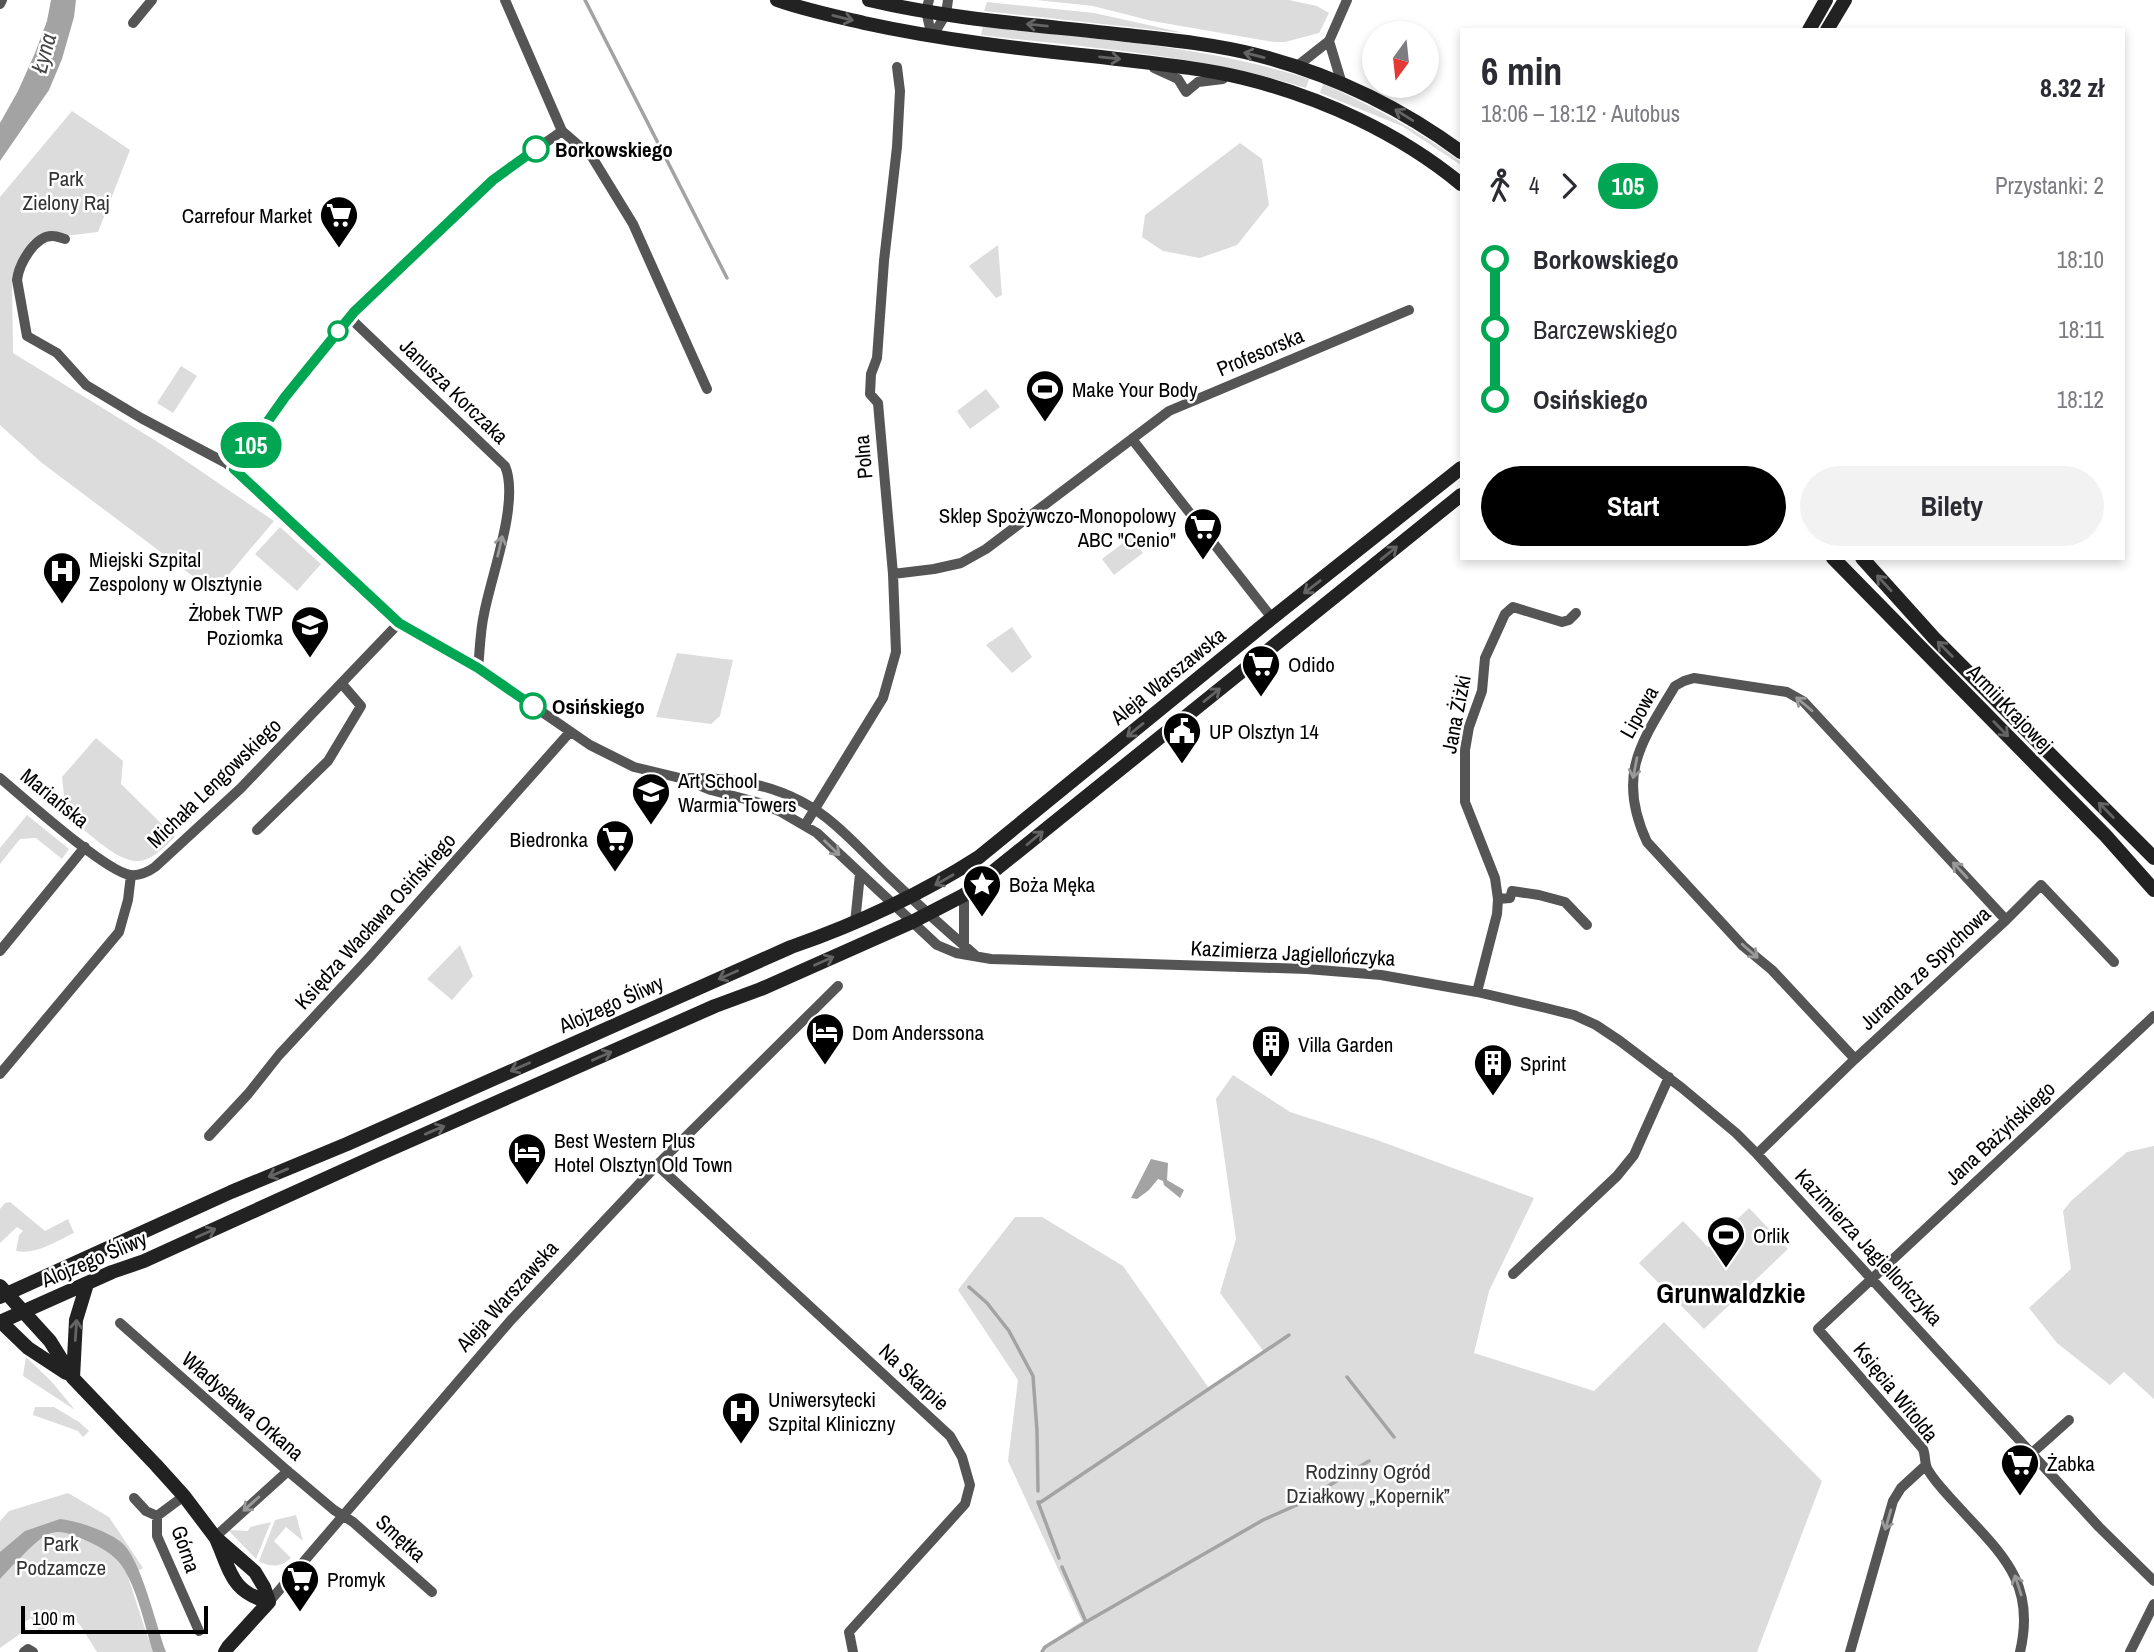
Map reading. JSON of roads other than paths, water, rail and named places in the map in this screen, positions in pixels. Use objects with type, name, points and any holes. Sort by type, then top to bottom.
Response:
[{"type":"street","points":[[133,23],[152,0]]},
{"type":"street","points":[[505,0],[562,131],[592,157],[633,224],[707,389]]},
{"type":"street","points":[[777,0],[932,37],[1137,61],[1242,78],[1290,91],[1384,132],[1460,183]]},
{"type":"street","points":[[869,0],[947,7],[1193,43],[1256,55],[1342,84],[1392,107],[1460,151]]},
{"type":"street","points":[[1296,67],[1329,41],[1346,0]]},
{"type":"street","points":[[1810,28],[1826,0]]},
{"type":"street","points":[[1829,28],[1845,0]]},
{"type":"street","points":[[928,6],[932,37]]},
{"type":"street","points":[[932,37],[947,7]]},
{"type":"street","points":[[1329,41],[1342,84]]},
{"type":"street","points":[[1137,61],[1178,79],[1186,92],[1198,82],[1209,79],[1242,78]]},
{"type":"street","name":"Polna","points":[[805,825],[883,698],[896,652],[893,574],[878,402],[870,394],[871,374],[877,358],[884,261],[897,147],[900,91],[897,67]]},
{"type":"street","points":[[234,469],[285,397],[349,317],[493,180],[562,131]]},
{"type":"street","points":[[65,239],[52,236],[38,241],[18,270],[17,279],[27,336],[57,352],[86,385],[226,463],[399,623],[478,668],[603,753],[634,767],[684,779],[716,778],[745,782],[775,790],[815,809],[976,956]]},
{"type":"street","name":"Profesorska","points":[[893,574],[961,563],[986,550],[1169,411],[1409,310]]},
{"type":"street","name":"Janusza Korczaka","points":[[349,317],[505,466],[508,472],[509,506],[484,613],[478,668]]},
{"type":"street","points":[[1132,439],[1272,618]]},
{"type":"street","name":"Aleja Warszawska","points":[[894,905],[944,880],[979,858],[1272,618],[1460,469]]},
{"type":"street","name":"Aleja Warszawska","points":[[912,922],[964,895],[1460,496]]},
{"type":"street","name":"Armii Krajowej","points":[[1835,560],[2106,836],[2154,890]]},
{"type":"street","name":"Armii Krajowej","points":[[1864,560],[1934,638],[2154,858]]},
{"type":"street","name":"Jana Żiżki","points":[[1477,992],[1497,914],[1498,899],[1495,878],[1465,802],[1465,751],[1469,727],[1482,691],[1485,658],[1505,614],[1513,607],[1562,622],[1569,620],[1576,613]]},
{"type":"street","name":"Michała Lengowskiego","points":[[131,875],[145,873],[155,867],[241,788],[399,623]]},
{"type":"street","name":"Lipowa","points":[[1855,1059],[1772,970],[1743,946],[1647,842],[1637,821],[1632,794],[1633,770],[1643,742],[1675,686],[1694,678],[1787,692],[1803,701],[2006,920]]},
{"type":"street","points":[[257,830],[328,761],[361,706],[342,684]]},
{"type":"street","name":"Księdza Wacława Osińskiego","points":[[209,1136],[570,732]]},
{"type":"street","name":"Mariańska","points":[[0,778],[109,866],[131,875]]},
{"type":"street","name":"Kazimierza Jagiellończyka","points":[[684,779],[711,790],[760,803],[805,825],[817,833],[937,945],[956,953],[991,959],[1307,969],[1381,975],[1477,992],[1574,1015],[1596,1025],[1669,1077],[1736,1133],[2099,1527],[2154,1581]]},
{"type":"street","name":"Mariańska","points":[[0,951],[85,847]]},
{"type":"street","points":[[855,923],[860,874]]},
{"type":"street","points":[[0,1074],[119,932],[128,900],[131,875]]},
{"type":"street","name":"Juranda ze Spychowa","points":[[1757,1154],[2041,885],[2114,962]]},
{"type":"street","points":[[1498,899],[1510,898],[1511,891],[1564,902],[1587,925]]},
{"type":"street","points":[[964,895],[964,945]]},
{"type":"street","name":"Alojzego Śliwy","points":[[2,1292],[346,1144],[791,947],[894,905]]},
{"type":"street","name":"Alojzego Śliwy","points":[[0,1322],[112,1272],[144,1261],[715,1006],[761,989],[912,922]]},
{"type":"street","name":"Aleja Warszawska","points":[[225,1652],[302,1566],[342,1515],[511,1320],[657,1165],[838,986]]},
{"type":"street","name":"Jana Bażyńskiego","points":[[1873,1279],[2154,1016]]},
{"type":"street","points":[[1513,1274],[1617,1176],[1634,1155],[1669,1077]]},
{"type":"street","points":[[346,1144],[373,1157]]},
{"type":"street","name":"Na Skarpie","points":[[657,1165],[950,1436],[962,1457],[970,1485],[965,1504],[849,1632],[853,1652]]},
{"type":"street","name":"Księcia Witolda","points":[[1873,1279],[1818,1329],[1923,1449],[1925,1466],[1936,1482],[2014,1573],[2024,1608],[2024,1633],[2020,1652]]},
{"type":"street","points":[[73,1378],[76,1320],[87,1284]]},
{"type":"street","points":[[2,1292],[50,1341],[73,1378],[184,1496],[215,1537],[255,1572],[269,1602]]},
{"type":"street","points":[[0,1322],[28,1348],[73,1378]]},
{"type":"street","name":"Władysława Orkana","points":[[120,1323],[342,1515]]},
{"type":"street","points":[[2032,1453],[2069,1420]]},
{"type":"street","points":[[1850,1652],[1893,1501],[1901,1488],[1925,1466]]},
{"type":"street","points":[[215,1537],[288,1471]]},
{"type":"street","name":"Górna","points":[[157,1516],[184,1496]]},
{"type":"street","name":"Górna","points":[[134,1498],[146,1511],[157,1516]]},
{"type":"street","name":"Smętka","points":[[342,1515],[432,1591]]},
{"type":"street","name":"Górna","points":[[157,1516],[157,1535],[199,1632]]},
{"type":"street","points":[[215,1537],[237,1586],[248,1595],[269,1602]]},
{"type":"street","points":[[2130,1652],[2154,1604]]},
{"type":"street","points":[[24,1652],[33,1652]]},
{"type":"water","name":"Łyna","points":[[51,0],[76,0],[62,59],[49,90],[0,161],[0,123],[35,53],[47,21]]},
{"type":"water","points":[[1151,1159],[1168,1163],[1167,1180],[1184,1190],[1180,1198],[1158,1179],[1137,1199],[1131,1198]]},
{"type":"water","points":[[60,1519],[100,1530],[121,1542],[128,1550],[141,1577],[166,1652],[153,1652],[136,1596],[122,1566],[111,1554],[87,1541],[66,1533],[51,1533],[38,1541],[0,1579],[0,1552],[25,1531]]},
{"type":"waterway","points":[[585,0],[727,278]]},
{"type":"waterway","points":[[969,1287],[987,1303],[1009,1331],[1033,1376],[1038,1491]]},
{"type":"waterway","points":[[1059,1558],[1038,1502],[1289,1335]]},
{"type":"waterway","points":[[1347,1377],[1394,1437]]},
{"type":"waterway","points":[[1086,1622],[1263,1520],[1299,1504],[1369,1461]]},
{"type":"waterway","points":[[1042,1652],[1045,1647],[1086,1622],[1062,1567]]},
{"type":"place","name":"Borkowskiego","points":[[536,149]]},
{"type":"place","name":"Carrefour Market","points":[[339,249]]},
{"type":"place","name":"Make Your Body","points":[[1045,423]]},
{"type":"place","name":"Sklep Spożywczo-Monopolowy ABC \"Cenio\"","points":[[1203,561]]},
{"type":"place","name":"Miejski Szpital Zespolony w Olsztynie","points":[[62,605]]},
{"type":"place","name":"Żłobek TWP Poziomka","points":[[310,659]]},
{"type":"place","name":"Odido","points":[[1261,698]]},
{"type":"place","name":"Osińskiego","points":[[533,706]]},
{"type":"place","name":"UP Olsztyn 14","points":[[1182,765]]},
{"type":"place","name":"Art School Warmia Towers","points":[[651,826]]},
{"type":"place","name":"Biedronka","points":[[615,873]]},
{"type":"place","name":"Boża Męka","points":[[982,918]]},
{"type":"place","name":"Dom Anderssona","points":[[825,1066]]},
{"type":"place","name":"Villa Garden","points":[[1271,1078]]},
{"type":"place","name":"Sprint","points":[[1493,1097]]},
{"type":"place","name":"Best Western Plus Hotel Olsztyn Old Town","points":[[527,1186]]},
{"type":"place","name":"Orlik","points":[[1726,1269]]},
{"type":"place","name":"Uniwersytecki Szpital Kliniczny","points":[[741,1445]]},
{"type":"place","name":"Żabka","points":[[2020,1497]]},
{"type":"place","name":"Promyk","points":[[300,1613]]},
{"type":"district","name":"Grunwaldzkie","points":[[1731,1293]]},
{"type":"park label","name":"Park Zielony Raj","points":[[66,190]]},
{"type":"park label","name":"Rodzinny Ogród Działkowy „Kopernik”","points":[[1368,1483]]},
{"type":"park label","name":"Park Podzamcze","points":[[61,1555]]}]
